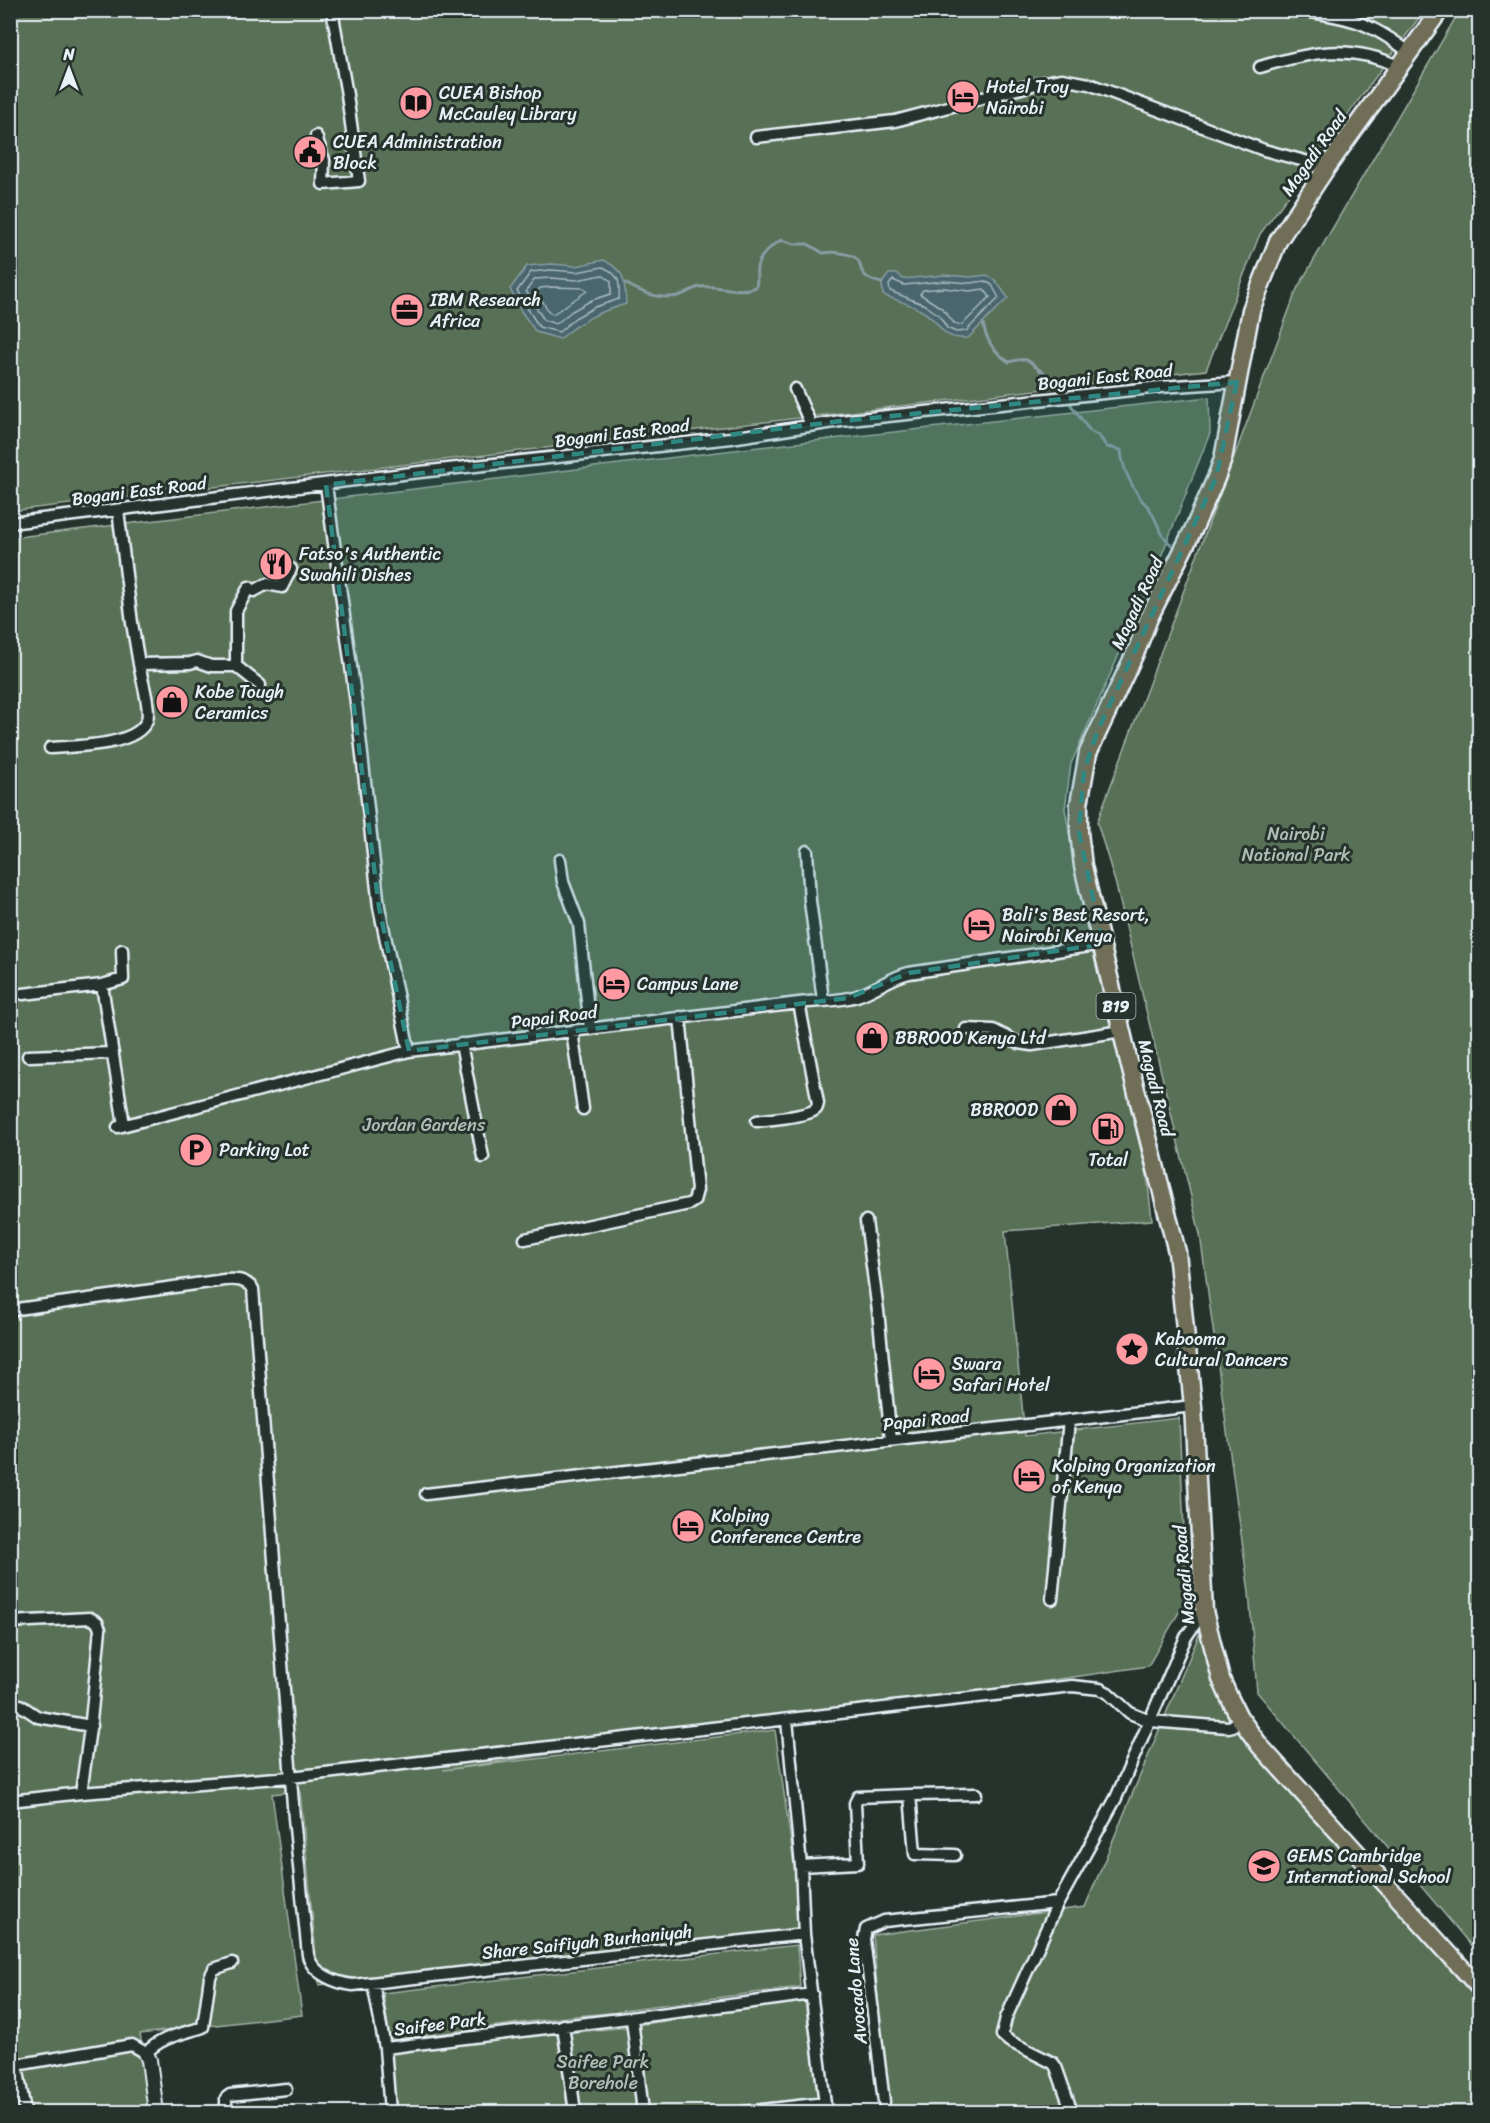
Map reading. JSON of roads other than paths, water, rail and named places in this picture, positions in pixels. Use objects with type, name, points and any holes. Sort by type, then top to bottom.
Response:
[{"type":"highway","name":"Magadi Road","points":[[1440,10],[1327,167],[1278,241],[1262,279],[1245,338],[1223,459],[1194,528],[1149,618],[1137,649],[1098,730],[1084,771],[1079,804],[1083,866],[1177,1252],[1193,1406],[1204,1611],[1221,1679],[1239,1717],[1260,1746],[1479,1988]]},
{"type":"street","points":[[316,136],[324,160],[323,184],[359,181],[332,10]]},
{"type":"street","points":[[1296,10],[1349,18],[1370,26],[1405,60]]},
{"type":"street","points":[[1260,67],[1299,55],[1352,52],[1405,60]]},
{"type":"street","points":[[756,137],[895,121],[983,96],[1062,79],[1089,84],[1264,150],[1327,167]]},
{"type":"street","name":"Bogani East Road","points":[[10,523],[425,472],[731,438],[811,425],[1160,387],[1238,382]]},
{"type":"street","points":[[795,389],[811,425]]},
{"type":"street","points":[[326,485],[357,710],[379,907],[409,1051]]},
{"type":"street","points":[[51,748],[112,742],[130,737],[147,720],[148,710],[132,623],[118,510]]},
{"type":"street","points":[[236,666],[236,611],[239,602],[249,587],[254,591],[267,584],[282,587],[291,569]]},
{"type":"street","points":[[139,664],[197,662],[211,666],[236,666],[260,685]]},
{"type":"street","points":[[807,850],[810,901],[823,1000]]},
{"type":"street","points":[[560,860],[562,882],[579,924],[590,1029]]},
{"type":"street","name":"Papai Road","points":[[113,1053],[121,1126],[409,1051],[857,996],[909,973],[1103,944]]},
{"type":"street","points":[[23,994],[102,985],[123,979],[122,950]]},
{"type":"street","points":[[28,1056],[113,1053],[102,985]]},
{"type":"street","points":[[757,1121],[813,1111],[818,1103],[799,1003]]},
{"type":"street","points":[[525,1239],[689,1204],[694,1201],[697,1190],[680,1017]]},
{"type":"street","points":[[966,1029],[993,1030],[1019,1043],[1032,1045],[1122,1031]]},
{"type":"street","points":[[572,1031],[583,1109]]},
{"type":"street","points":[[461,1044],[483,1157]]},
{"type":"street","points":[[866,1221],[891,1440]]},
{"type":"street","points":[[10,1311],[224,1280],[236,1279],[248,1282],[253,1288],[291,1777]]},
{"type":"street","name":"Papai Road","points":[[426,1494],[1193,1406]]},
{"type":"street","points":[[1052,1599],[1069,1420]]},
{"type":"street","points":[[1072,2112],[1056,2067],[1053,2063],[1009,2041],[1002,2035],[1006,2019],[1058,1903],[1116,1797],[1186,1637],[1204,1611]]},
{"type":"street","points":[[10,1622],[90,1618],[97,1622],[100,1629],[91,1726],[81,1793]]},
{"type":"street","points":[[10,1801],[81,1793],[291,1777],[1072,1686],[1100,1689],[1108,1693],[1126,1711],[1150,1721],[1228,1727],[1233,1725],[1239,1717]]},
{"type":"street","points":[[10,1704],[20,1705],[38,1717],[91,1726]]},
{"type":"street","points":[[743,2112],[825,2108],[804,1934],[801,1866],[787,1720]]},
{"type":"street","name":"Share Saifiyah Burhaniyah","points":[[291,1777],[310,1964],[316,1970],[343,1984],[374,1983],[804,1934]]},
{"type":"street","points":[[910,1794],[915,1854],[955,1855]]},
{"type":"street","points":[[801,1866],[858,1863],[855,1803],[861,1796],[976,1794]]},
{"type":"street","name":"Avocado Lane","points":[[884,2102],[864,1939],[866,1929],[884,1921],[1058,1903]]},
{"type":"street","points":[[146,2053],[155,2043],[164,2038],[203,2027],[206,2020],[207,1988],[210,1977],[214,1969],[232,1963]]},
{"type":"street","points":[[374,1983],[384,2048]]},
{"type":"street","name":"Saifee Park","points":[[390,2112],[384,2048],[563,2025],[632,2019],[812,1994]]},
{"type":"street","points":[[632,2019],[643,2112]]},
{"type":"street","points":[[563,2025],[575,2112]]},
{"type":"street","points":[[25,2112],[14,2065],[132,2045],[146,2053],[149,2060],[156,2112]]},
{"type":"street","points":[[226,2112],[225,2098],[230,2096],[286,2090]]},
{"type":"water","points":[[604,260],[621,273],[626,304],[591,317],[560,339],[536,332],[521,311],[510,289],[527,266],[551,264],[576,266]]},
{"type":"water","points":[[889,274],[898,274],[903,279],[944,275],[971,277],[987,275],[996,281],[1008,298],[968,338],[958,338],[946,334],[922,311],[883,295],[882,283]]},
{"type":"waterway","points":[[625,283],[644,292],[664,297],[678,296],[700,287],[749,289],[756,287],[757,267],[763,255],[781,240],[795,244],[808,244],[823,253],[832,252],[853,257],[857,259],[866,276],[882,283]]},
{"type":"waterway","points":[[983,323],[989,341],[1004,358],[1009,362],[1022,359],[1029,361],[1046,374],[1063,380],[1066,390]]},
{"type":"waterway","points":[[1071,405],[1090,431],[1099,436],[1107,447],[1121,450],[1125,469],[1133,487],[1149,508],[1165,539],[1174,547]]},
{"type":"place","name":"Hotel Troy Nairobi","points":[[963,97]]},
{"type":"place","name":"CUEA Bishop McCauley Library","points":[[416,103]]},
{"type":"place","name":"CUEA Administration Block","points":[[310,152]]},
{"type":"place","name":"IBM Research Africa","points":[[407,310]]},
{"type":"place","name":"Fatso's Authentic Swahili Dishes","points":[[276,564]]},
{"type":"place","name":"Kobe Tough Ceramics","points":[[172,702]]},
{"type":"place","name":"Bali's Best Resort, Nairobi Kenya","points":[[979,925]]},
{"type":"place","name":"Campus Lane","points":[[614,984]]},
{"type":"place","name":"BBROOD Kenya Ltd","points":[[872,1038]]},
{"type":"place","name":"BBROOD","points":[[1061,1110]]},
{"type":"place","name":"Total","points":[[1108,1129]]},
{"type":"place","name":"Parking Lot","points":[[196,1150]]},
{"type":"place","name":"Kabooma Cultural Dancers","points":[[1132,1349]]},
{"type":"place","name":"Swara Safari Hotel","points":[[929,1374]]},
{"type":"place","name":"Kolping Organization of Kenya","points":[[1029,1476]]},
{"type":"place","name":"Kolping Conference Centre","points":[[688,1526]]},
{"type":"place","name":"GEMS Cambridge International School","points":[[1264,1866]]},
{"type":"park label","name":"Nairobi National Park","points":[[1296,844]]},
{"type":"park label","name":"Jordan Gardens","points":[[424,1125]]},
{"type":"park label","name":"Saifee Park Borehole","points":[[603,2072]]}]
